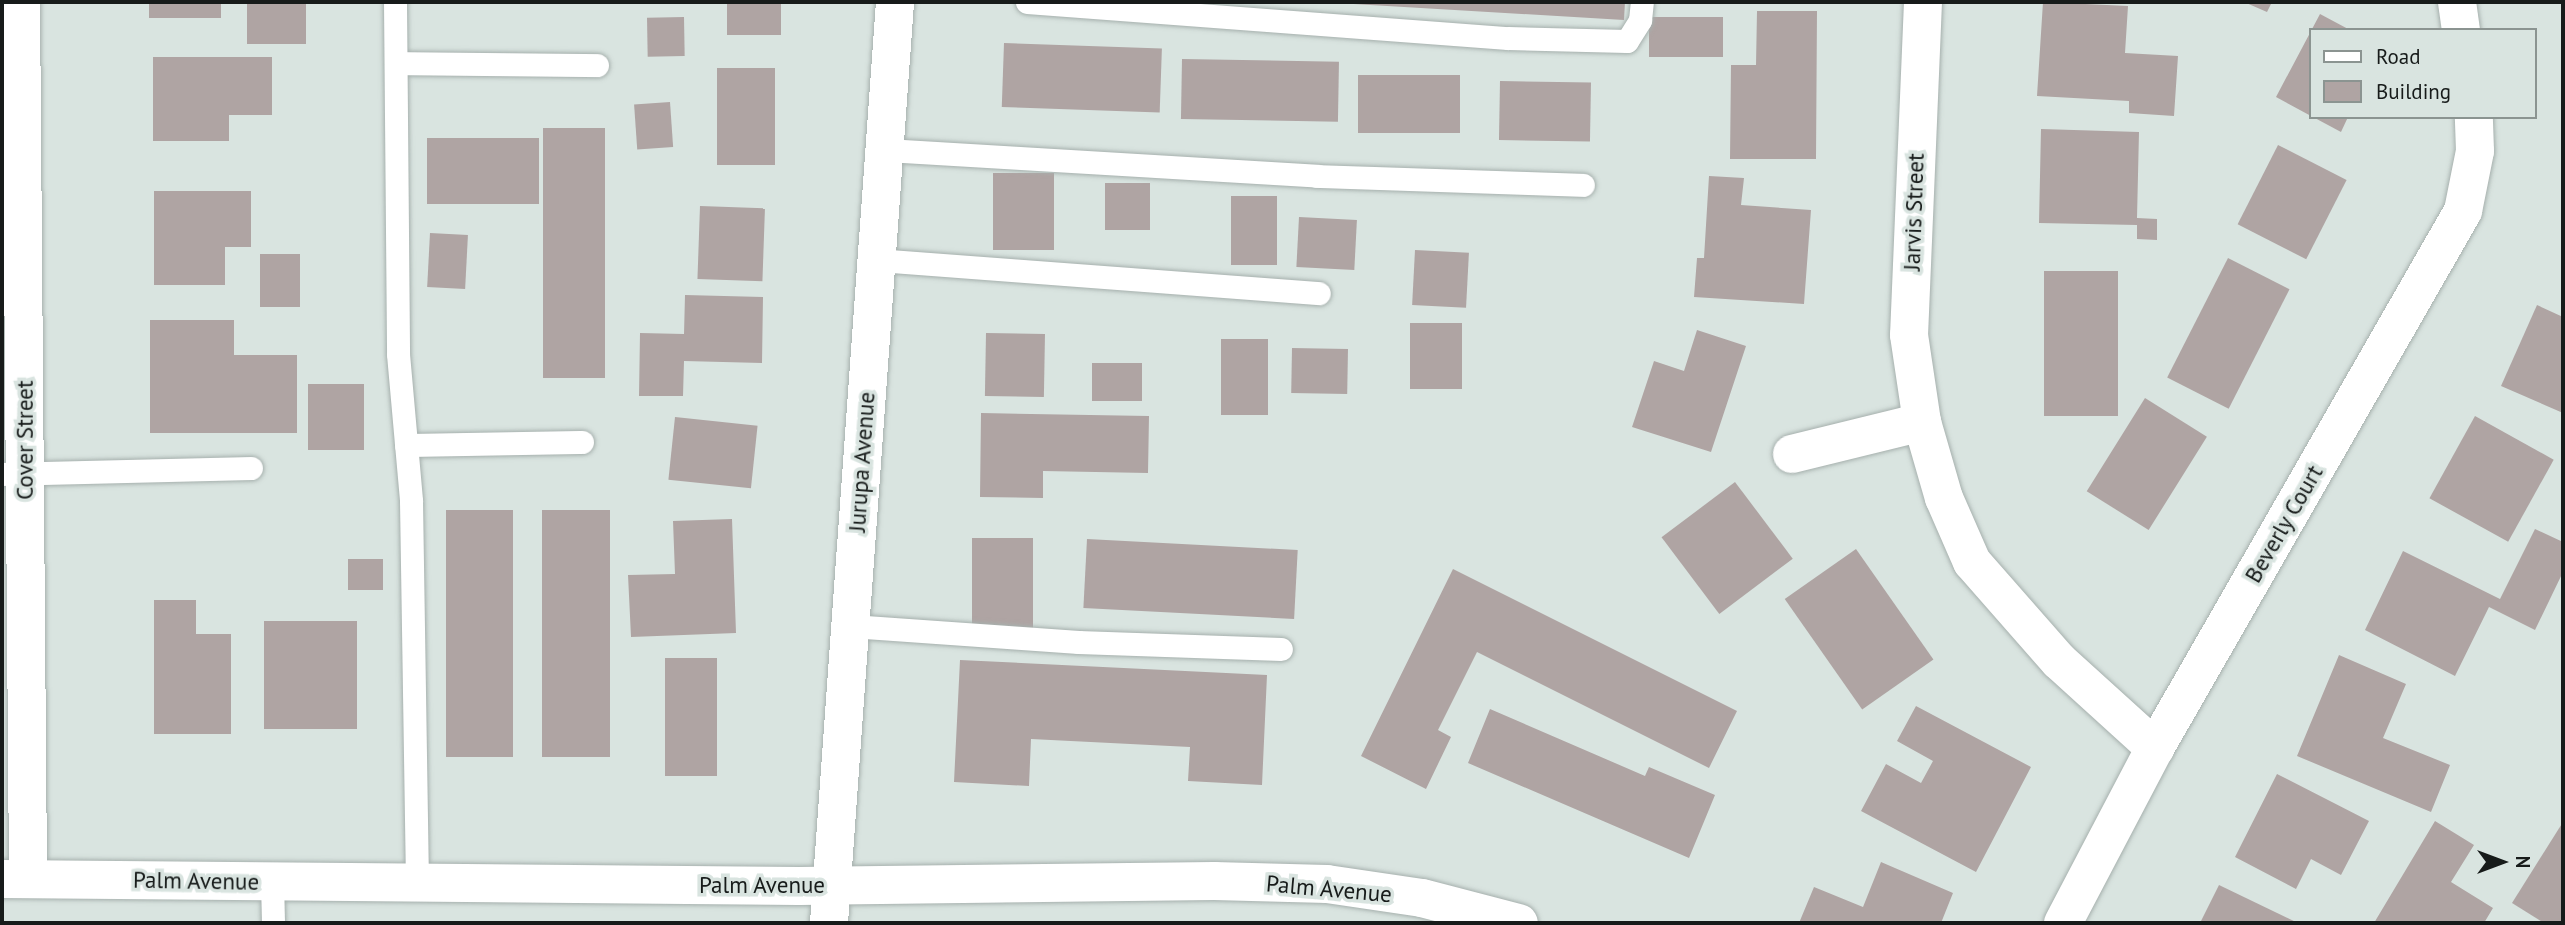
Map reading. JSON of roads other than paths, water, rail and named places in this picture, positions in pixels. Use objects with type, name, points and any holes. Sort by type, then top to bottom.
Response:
[{"type":"street","name":"Cover Street","points":[[15,879],[13,474],[21,2]]},
{"type":"street","name":"Jurupa Avenue","points":[[829,923],[895,2]]},
{"type":"street","name":"Jarvis Street","points":[[1923,2],[1909,335],[1922,422],[1944,498],[1972,562],[2059,661],[2155,748]]},
{"type":"street","points":[[2457,2],[2461,28]]},
{"type":"street","name":"Beverly Court","points":[[2063,923],[2155,748],[2463,211],[2475,151],[2474,119]]},
{"type":"street","points":[[1792,454],[1922,422]]},
{"type":"street","name":"Palm Avenue","points":[[15,879],[832,886],[1327,884],[1422,898],[1519,923]]},
{"type":"lane","points":[[395,2],[398,354],[411,502],[416,883]]},
{"type":"lane","points":[[1027,2],[1508,38],[1628,41],[1640,20],[1642,2]]},
{"type":"lane","points":[[396,63],[597,65]]},
{"type":"lane","points":[[885,150],[1317,176],[1583,185]]},
{"type":"lane","points":[[877,260],[1320,293]]},
{"type":"lane","points":[[406,445],[582,442]]},
{"type":"lane","points":[[13,474],[251,468]]},
{"type":"lane","points":[[851,626],[1078,642],[1280,649]]},
{"type":"lane","points":[[272,881],[273,923]]}]
